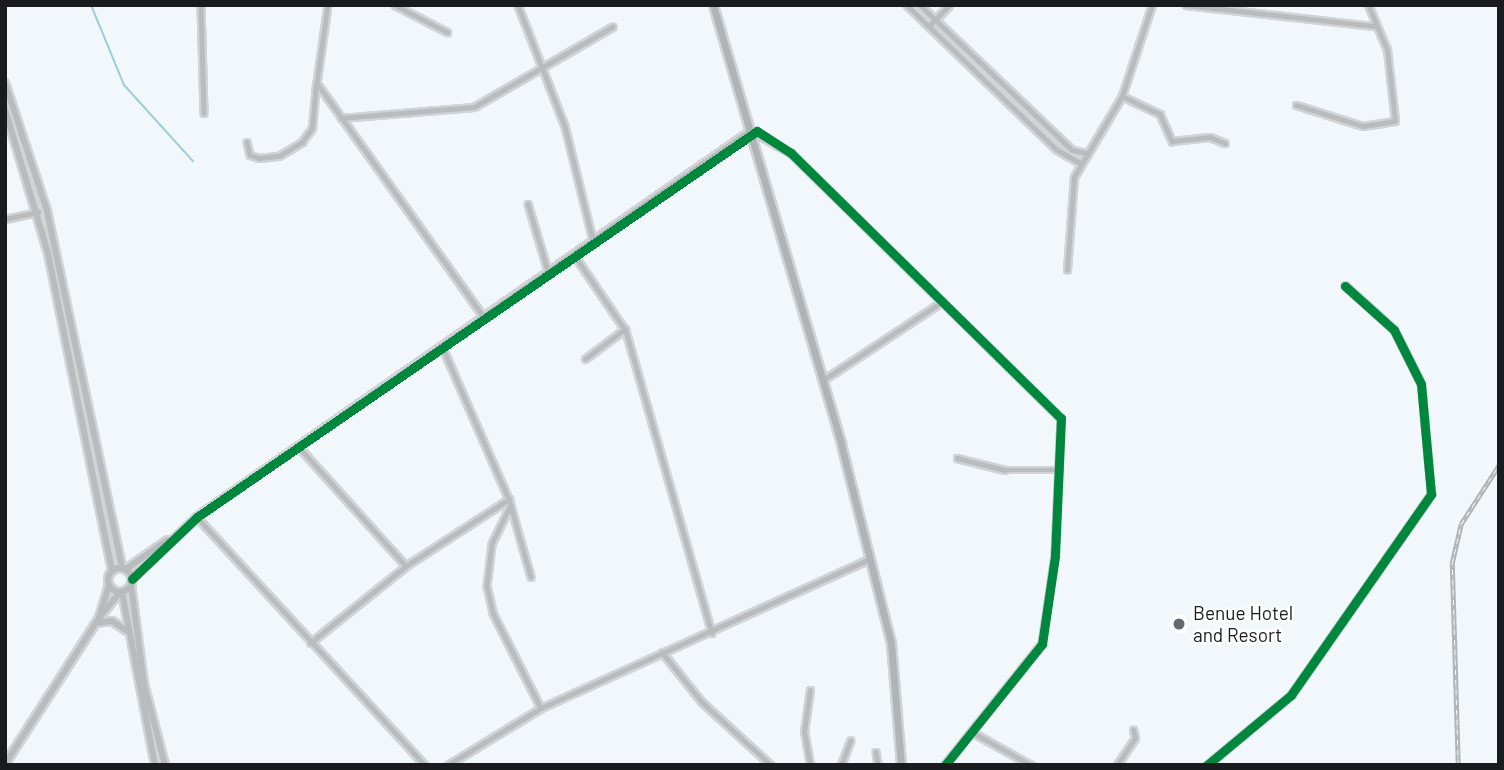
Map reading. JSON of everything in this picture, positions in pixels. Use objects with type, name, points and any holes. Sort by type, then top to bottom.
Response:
[{"type":"main road","points":[[713,5],[822,381],[870,559],[897,681],[901,765]]},
{"type":"street","points":[[201,5],[204,113]]},
{"type":"street","points":[[247,142],[250,155],[259,158],[279,156],[302,142],[312,128],[328,5]]},
{"type":"street","points":[[395,5],[447,33]]},
{"type":"street","points":[[517,5],[565,126],[593,242]]},
{"type":"street","points":[[920,5],[1072,150],[1087,153]]},
{"type":"street","points":[[929,26],[949,5]]},
{"type":"street","points":[[1067,270],[1080,163],[1122,96],[1152,5]]},
{"type":"street","points":[[1186,5],[1374,26]]},
{"type":"street","points":[[1296,105],[1363,127],[1394,122],[1396,87],[1368,5]]},
{"type":"street","points":[[909,6],[1066,158],[1080,163]]},
{"type":"street","points":[[341,118],[460,111],[612,27]]},
{"type":"street","points":[[5,83],[47,211],[124,569],[131,582],[144,684],[165,765]]},
{"type":"street","points":[[317,83],[484,317]]},
{"type":"street","points":[[999,91],[1004,86]]},
{"type":"street","points":[[1122,96],[1160,114],[1172,141],[1210,137],[1225,143]]},
{"type":"street","points":[[5,109],[38,212],[111,571],[97,620]]},
{"type":"street","points":[[111,571],[124,569],[173,537],[298,446],[575,256],[751,131],[791,153],[942,302],[1055,407],[1061,418],[1060,470],[1044,637],[1036,658],[945,765]]},
{"type":"street","points":[[528,204],[549,274]]},
{"type":"street","points":[[5,219],[38,212]]},
{"type":"street","points":[[575,256],[625,329],[712,632]]},
{"type":"street","points":[[1207,765],[1291,695],[1431,494],[1421,384],[1394,330],[1345,286]]},
{"type":"street","points":[[822,381],[942,302]]},
{"type":"street","points":[[585,359],[625,329]]},
{"type":"street","points":[[442,346],[510,502],[531,578]]},
{"type":"street","points":[[298,446],[406,566]]},
{"type":"street","points":[[957,458],[1005,470],[1060,470]]},
{"type":"street","points":[[310,643],[406,566],[510,502]]},
{"type":"street","points":[[510,502],[492,544],[487,586],[498,623],[541,708]]},
{"type":"street","points":[[197,517],[425,765]]},
{"type":"street","points":[[5,764],[97,620],[173,537]]},
{"type":"street","points":[[448,765],[541,708],[870,559]]},
{"type":"street","points":[[109,585],[121,592]]},
{"type":"street","points":[[121,592],[155,765]]},
{"type":"street","points":[[97,620],[112,621],[127,631]]},
{"type":"street","points":[[662,652],[702,702],[771,765]]},
{"type":"street","points":[[810,690],[804,732],[810,765]]},
{"type":"street","points":[[1117,765],[1133,730]]},
{"type":"street","points":[[972,732],[1031,765]]},
{"type":"street","points":[[841,765],[850,741]]},
{"type":"street","points":[[876,752],[878,765]]},
{"type":"waterway","points":[[91,5],[124,85],[193,161]]},
{"type":"railway","points":[[1458,765],[1452,563],[1461,524],[1499,465]]},
{"type":"cycle path","points":[[132,579],[197,517],[757,131],[791,153],[1061,418],[1055,556],[1042,644],[945,765]]},
{"type":"cycle path","points":[[1207,765],[1291,695],[1431,494],[1421,384],[1394,330],[1345,286]]},
{"type":"place","name":"Benue Hotel and Resort","points":[[1179,624]]}]
